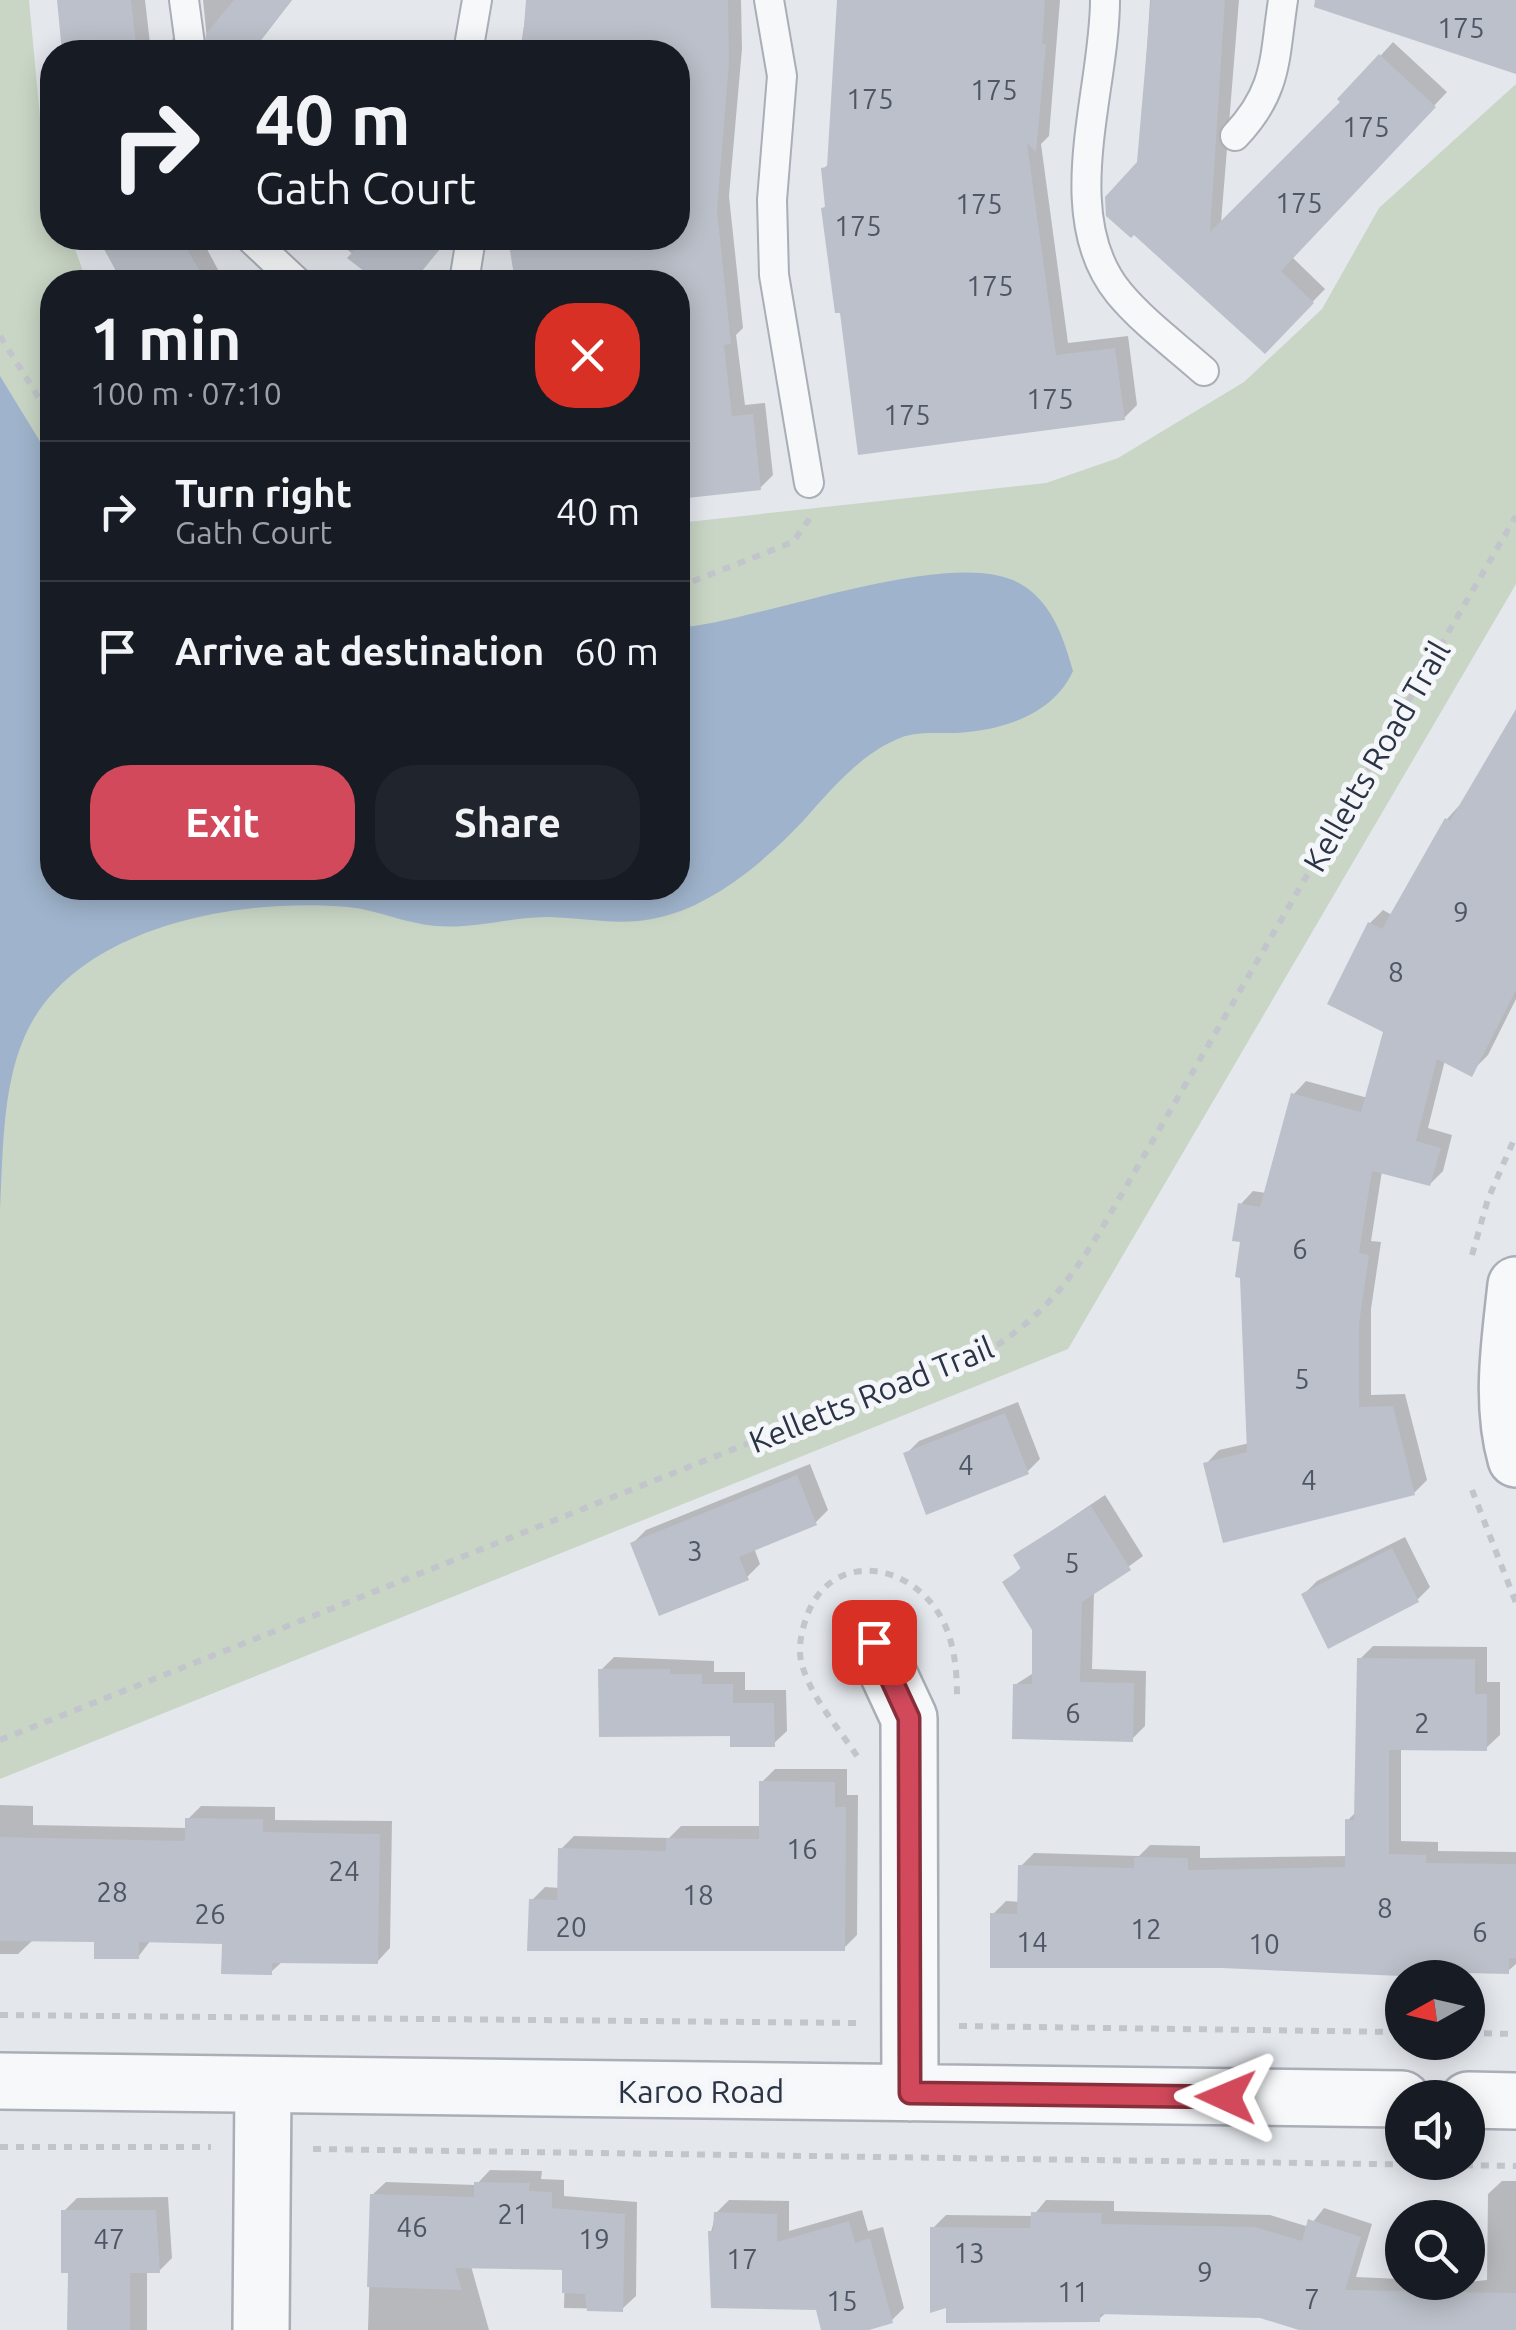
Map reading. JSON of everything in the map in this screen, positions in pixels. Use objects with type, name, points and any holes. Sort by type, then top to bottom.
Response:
[{"type":"street","points":[[1516,1285],[1508,1361],[1510,1438],[1516,1459]]},
{"type":"street","points":[[874,1642],[909,1718],[910,2093]]},
{"type":"street","name":"Karoo Road","points":[[0,2082],[1385,2099]]},
{"type":"street","points":[[261,2330],[263,2088]]},
{"type":"street","points":[[1485,2100],[1516,2100]]},
{"type":"lane","points":[[184,0],[189,40]]},
{"type":"lane","points":[[470,40],[477,0]]},
{"type":"lane","points":[[769,0],[782,76],[772,200],[774,275],[809,483]]},
{"type":"lane","points":[[1106,0],[1104,55],[1086,176],[1092,234],[1116,290],[1204,371]]},
{"type":"lane","points":[[1235,136],[1261,109],[1267,94],[1283,0]]},
{"type":"lane","points":[[263,250],[284,270]]},
{"type":"path","points":[[0,336],[40,399]]},
{"type":"path","points":[[690,583],[793,542],[809,522],[809,483]]},
{"type":"path","name":"Kelletts Road Trail","points":[[0,1740],[999,1344],[1039,1316],[1074,1274],[1102,1228],[1516,516]]},
{"type":"path","points":[[0,2015],[861,2024]]},
{"type":"path","points":[[957,2026],[1385,2032]]},
{"type":"path","points":[[1485,2033],[1516,2034]]},
{"type":"path","points":[[0,2147],[214,2147]]},
{"type":"path","points":[[314,2148],[1516,2166]]},
{"type":"green space","points":[[0,0],[29,0],[40,118],[40,250],[75,250],[83,270],[40,270],[40,900],[690,900],[690,522],[1046,483],[1118,458],[1244,382],[1322,309],[1379,208],[1516,84],[1516,584],[1068,1349],[0,1779]]},
{"type":"water","points":[[0,376],[40,441],[40,900],[690,900],[690,626],[857,588],[954,573],[994,575],[1024,586],[1050,613],[1073,671],[1043,707],[1000,726],[968,732],[925,733],[885,745],[847,774],[756,865],[720,891],[681,911],[647,920],[618,922],[535,918],[450,926],[425,925],[348,907],[305,905],[210,915],[163,927],[119,945],[80,969],[47,1000],[24,1038],[8,1100],[0,1210]]},
{"type":"building","points":[[57,0],[131,0],[136,40],[61,40]]},
{"type":"building","points":[[234,0],[292,0],[260,40],[206,40],[206,34]]},
{"type":"building","points":[[526,0],[728,0],[729,63],[717,210],[731,344],[724,345],[732,416],[753,414],[761,490],[690,498],[690,270],[513,270],[510,250],[690,250],[690,40],[523,40]]},
{"type":"building","points":[[837,0],[1045,0],[1042,44],[1046,44],[1036,152],[1027,143],[1056,355],[1115,348],[1125,420],[858,455],[840,313],[835,313],[821,208],[825,207],[821,168],[827,167]]},
{"type":"building","points":[[1151,0],[1225,0],[1210,232],[1340,102],[1337,99],[1379,54],[1436,107],[1281,271],[1314,303],[1265,354],[1134,235],[1131,238],[1106,216],[1105,197],[1137,162]]},
{"type":"building","points":[[1315,0],[1516,0],[1516,74],[1314,7]]},
{"type":"building","points":[[105,250],[188,250],[199,270],[115,270]]},
{"type":"building","points":[[355,250],[439,250],[423,270],[362,270],[347,258]]},
{"type":"building","points":[[1516,709],[1516,990],[1472,1077],[1437,1059],[1416,1141],[1441,1148],[1430,1186],[1372,1171],[1359,1253],[1369,1255],[1359,1324],[1359,1407],[1393,1406],[1415,1495],[1223,1543],[1203,1463],[1247,1452],[1240,1278],[1235,1277],[1240,1242],[1232,1241],[1238,1203],[1260,1207],[1291,1093],[1361,1112],[1383,1032],[1327,1004],[1368,922],[1382,929],[1445,818],[1450,821]]},
{"type":"building","points":[[1005,1413],[1029,1474],[926,1515],[903,1453]]},
{"type":"building","points":[[797,1475],[817,1525],[739,1557],[749,1580],[659,1616],[630,1543]]},
{"type":"building","points":[[1091,1506],[1131,1570],[1082,1602],[1080,1682],[1134,1683],[1133,1742],[1012,1739],[1013,1684],[1032,1684],[1032,1630],[1002,1582],[1021,1569],[1013,1555]]},
{"type":"building","points":[[1392,1548],[1419,1602],[1328,1649],[1301,1594]]},
{"type":"building","points":[[1357,1658],[1475,1659],[1475,1694],[1487,1694],[1487,1751],[1389,1750],[1389,1854],[1426,1855],[1426,1863],[1516,1864],[1516,1958],[1509,1958],[1509,1974],[1485,1973],[1485,1960],[1385,1960],[1385,1975],[1222,1968],[990,1968],[990,1913],[1017,1914],[1018,1865],[1134,1868],[1134,1857],[1188,1858],[1188,1870],[1345,1867],[1345,1819],[1354,1820]]},
{"type":"building","points":[[598,1669],[670,1669],[670,1674],[702,1674],[702,1684],[733,1684],[733,1703],[774,1703],[775,1747],[730,1747],[730,1736],[599,1737]]},
{"type":"building","points":[[759,1781],[835,1782],[835,1807],[846,1807],[845,1951],[527,1951],[529,1899],[557,1900],[558,1848],[666,1851],[666,1838],[759,1839]]},
{"type":"building","points":[[185,1818],[263,1819],[263,1832],[380,1834],[378,1964],[272,1963],[272,1975],[221,1974],[222,1944],[139,1942],[139,1959],[94,1959],[94,1942],[0,1941],[0,1837],[185,1841]]},
{"type":"building","points":[[474,2182],[530,2183],[529,2191],[552,2192],[552,2208],[625,2214],[623,2312],[587,2311],[585,2294],[562,2293],[562,2270],[455,2268],[462,2290],[367,2287],[370,2194],[474,2197]]},
{"type":"building","points":[[61,2210],[156,2210],[160,2273],[130,2273],[130,2330],[67,2330],[68,2273],[61,2273]]},
{"type":"building","points":[[714,2212],[777,2214],[777,2242],[849,2221],[855,2243],[870,2238],[893,2323],[869,2330],[821,2330],[816,2310],[711,2308],[708,2231],[713,2231]]},
{"type":"building","points":[[1031,2212],[1102,2213],[1101,2224],[1255,2227],[1302,2241],[1308,2219],[1361,2237],[1345,2290],[1385,2291],[1385,2300],[1485,2300],[1485,2292],[1516,2293],[1516,2330],[1299,2330],[1260,2318],[1100,2314],[1100,2322],[946,2323],[946,2308],[930,2313],[930,2227],[1030,2228]]},
{"type":"route","points":[[874,1642],[909,1718],[910,2093],[1226,2097]]}]
